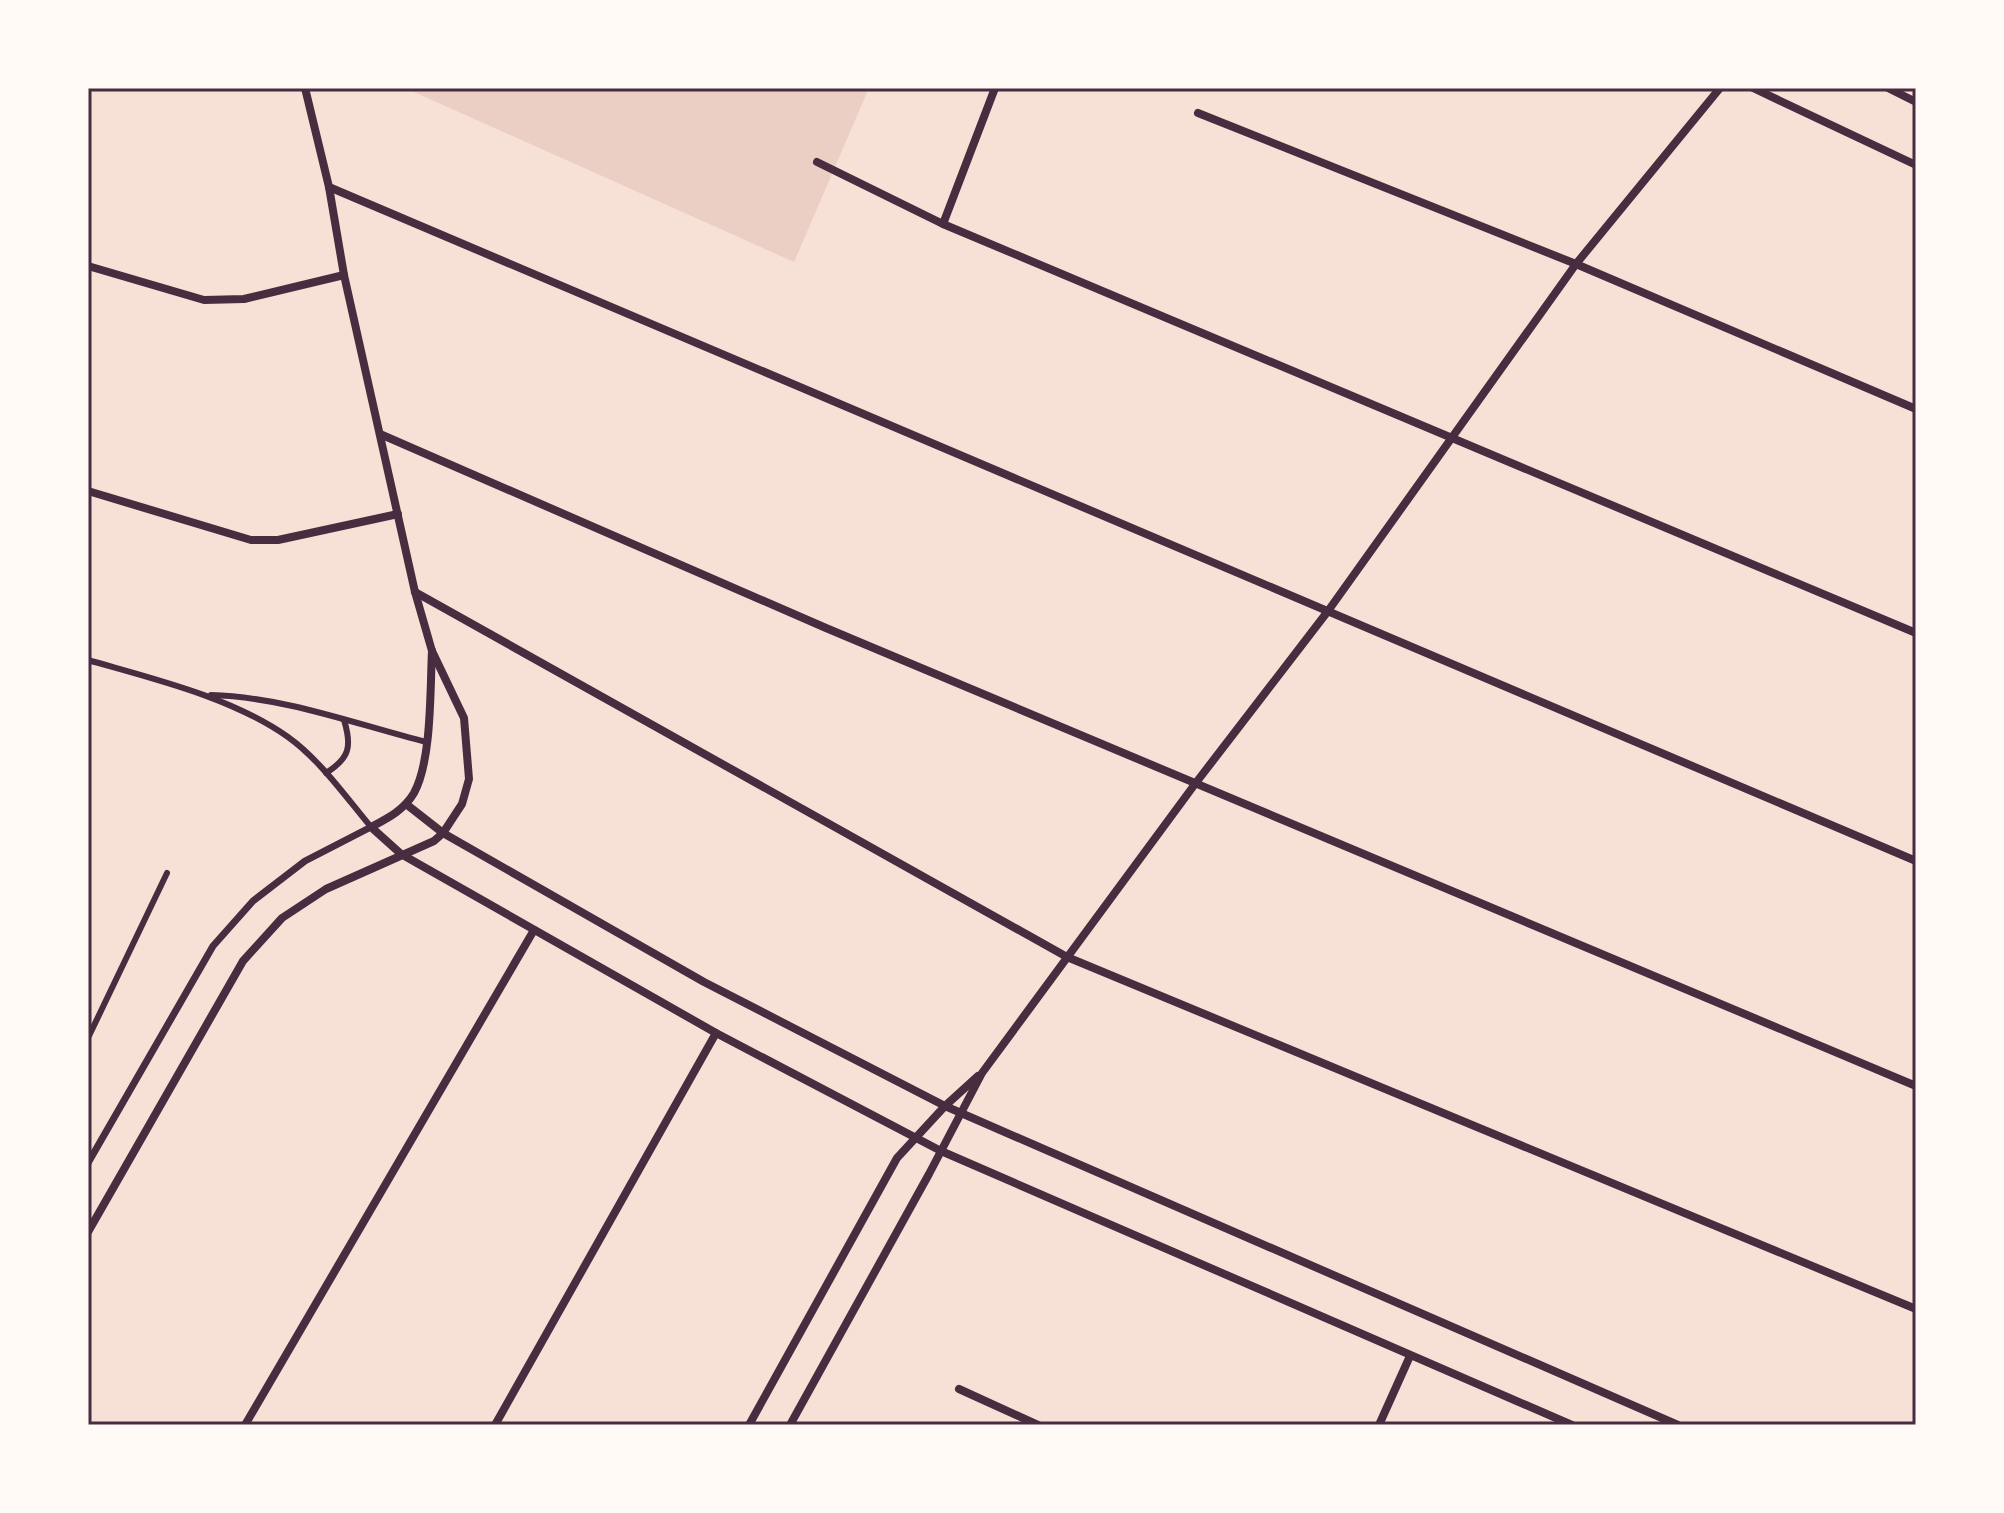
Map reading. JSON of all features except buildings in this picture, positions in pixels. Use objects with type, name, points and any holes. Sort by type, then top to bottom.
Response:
[{"type":"street","points":[[88,1232],[243,961],[282,918],[326,889],[434,841],[462,804],[469,779],[464,718],[432,651],[415,592],[305,88]]},
{"type":"street","points":[[943,224],[995,88]]},
{"type":"street","points":[[790,1425],[982,1073],[1195,784],[1328,611],[1576,264],[1720,88]]},
{"type":"street","points":[[1753,88],[1916,165]]},
{"type":"street","points":[[1888,88],[1916,102]]},
{"type":"street","points":[[1198,113],[1576,264],[1916,409]]},
{"type":"street","points":[[817,162],[943,224],[1916,633]]},
{"type":"street","points":[[329,187],[1916,861]]},
{"type":"street","points":[[88,266],[204,300],[244,299],[344,275]]},
{"type":"street","points":[[380,434],[826,628],[1916,1086]]},
{"type":"street","points":[[88,491],[251,540],[278,540],[398,514]]},
{"type":"street","points":[[415,592],[1067,957],[1916,1309]]},
{"type":"street","points":[[88,1163],[213,946],[253,901],[295,869],[395,814],[415,791],[426,742],[432,651]]},
{"type":"street","points":[[406,804],[443,833],[704,982],[945,1106],[1678,1425]]},
{"type":"street","points":[[371,827],[401,854],[534,930],[716,1033],[941,1151],[1572,1425]]},
{"type":"street","points":[[245,1425],[534,930]]},
{"type":"street","points":[[495,1425],[716,1033]]},
{"type":"street","points":[[749,1425],[897,1158],[945,1106],[982,1073]]},
{"type":"street","points":[[1379,1425],[1410,1356]]},
{"type":"street","points":[[959,1389],[1026,1423],[1038,1425]]},
{"type":"lane","points":[[88,660],[207,695],[289,738],[326,773],[371,827]]},
{"type":"lane","points":[[207,695],[301,707],[426,742]]},
{"type":"lane","points":[[326,773],[344,759],[350,740],[344,720]]},
{"type":"lane","points":[[88,1038],[167,873]]},
{"type":"shaded area","points":[[405,88],[869,88],[794,262]]}]
